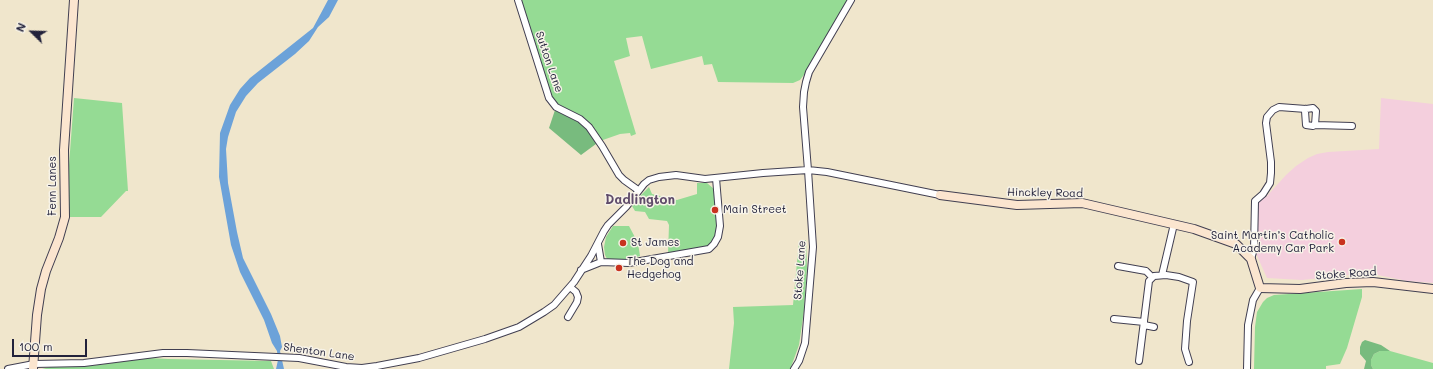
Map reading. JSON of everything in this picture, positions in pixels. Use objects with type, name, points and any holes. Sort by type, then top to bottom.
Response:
[{"type":"street","name":"Fenn Lanes","points":[[33,367],[37,315],[41,289],[65,217],[64,150],[74,0]]},
{"type":"street","name":"Sutton Lane","points":[[518,0],[549,98],[556,107],[580,119],[589,128],[619,175],[638,190]]},
{"type":"street","name":"Stoke Lane","points":[[794,369],[799,361],[805,343],[813,247],[803,107],[806,82],[809,72],[851,0]]},
{"type":"street","points":[[1247,369],[1248,325],[1252,300],[1260,288],[1251,258],[1254,249],[1254,201],[1263,194],[1270,183],[1271,173],[1266,124],[1267,117],[1273,110],[1279,107],[1316,109],[1315,125]]},
{"type":"street","points":[[1306,109],[1306,125],[1352,126]]},
{"type":"street","name":"Hinckley Road","points":[[716,178],[763,172],[808,170],[827,172],[940,195],[1017,205],[1082,203],[1194,229],[1236,244],[1251,258]]},
{"type":"street","points":[[581,270],[601,262],[629,263],[709,249],[718,237],[720,226],[716,178],[697,179],[683,176],[666,176],[649,180],[638,190],[626,207],[604,231],[598,244],[601,262]]},
{"type":"street","points":[[1162,275],[1174,224]]},
{"type":"street","name":"Shenton Lane","points":[[8,369],[18,366],[33,367],[84,363],[163,353],[272,356],[312,360],[346,367],[362,368],[419,358],[485,339],[519,327],[544,312],[570,287],[598,244]]},
{"type":"street","points":[[1118,266],[1146,271],[1152,277]]},
{"type":"street","points":[[1152,277],[1162,275],[1193,282],[1185,349],[1189,362]]},
{"type":"street","points":[[1139,361],[1149,283],[1152,277]]},
{"type":"street","name":"Stoke Road","points":[[1260,288],[1300,289],[1346,283],[1373,282],[1433,289]]},
{"type":"street","points":[[568,317],[575,312],[578,297],[576,292],[570,287]]},
{"type":"street","points":[[1114,319],[1154,326]]},
{"type":"shaded area","points":[[1381,98],[1433,104],[1433,283],[1407,281],[1368,273],[1302,280],[1267,278],[1254,249],[1255,201],[1267,196],[1296,166],[1317,154],[1379,149]]},
{"type":"green space","points":[[518,0],[848,0],[809,68],[800,80],[793,83],[718,82],[712,64],[704,65],[702,56],[651,69],[642,36],[626,38],[630,56],[614,61],[636,134],[631,136],[630,133],[620,134],[600,141],[549,98]]},
{"type":"green space","points":[[74,98],[122,103],[128,191],[126,191],[101,217],[67,217]]},
{"type":"green space","points":[[556,107],[580,119],[600,141],[581,155],[549,128]]},
{"type":"green space","points":[[697,183],[707,183],[714,189],[719,227],[717,236],[708,248],[668,254],[669,225],[667,221],[649,219],[645,212],[635,211],[632,206],[649,187],[652,194],[677,200],[697,194]]},
{"type":"green space","points":[[613,226],[629,226],[638,243],[640,256],[628,259],[607,259],[604,247],[606,237]]},
{"type":"green space","points":[[806,240],[807,267],[804,311],[799,345],[790,369],[729,369],[734,323],[733,307],[793,305],[799,241]]},
{"type":"green space","points":[[1362,289],[1362,297],[1347,348],[1340,364],[1326,366],[1326,369],[1254,369],[1255,327],[1257,312],[1267,298],[1274,295]]},
{"type":"green space","points":[[1365,340],[1381,345],[1390,351],[1380,351],[1374,354],[1371,360],[1373,369],[1364,369],[1366,361],[1360,354],[1360,347],[1362,342]]},
{"type":"green space","points":[[1380,351],[1390,351],[1433,363],[1433,369],[1373,369],[1371,360],[1374,354]]},
{"type":"green space","points":[[150,358],[271,361],[274,369],[42,369],[50,367],[90,366]]},
{"type":"water","points":[[328,0],[338,0],[329,17],[318,27],[309,41],[258,83],[246,96],[236,112],[228,137],[226,149],[228,183],[243,258],[271,314],[280,336],[282,347],[280,351],[284,369],[276,369],[278,360],[277,351],[272,343],[264,320],[240,272],[231,245],[219,177],[220,133],[230,105],[240,89],[250,78],[313,28]]},
{"type":"place","name":"Main Street","points":[[715,210]]},
{"type":"place","name":"Saint Martin’s Catholic Academy Car Park","points":[[1342,242]]},
{"type":"place","name":"St James","points":[[623,243]]},
{"type":"place","name":"The Dog and Hedgehog","points":[[619,268]]},
{"type":"district","name":"Dadlington","points":[[640,200]]}]
